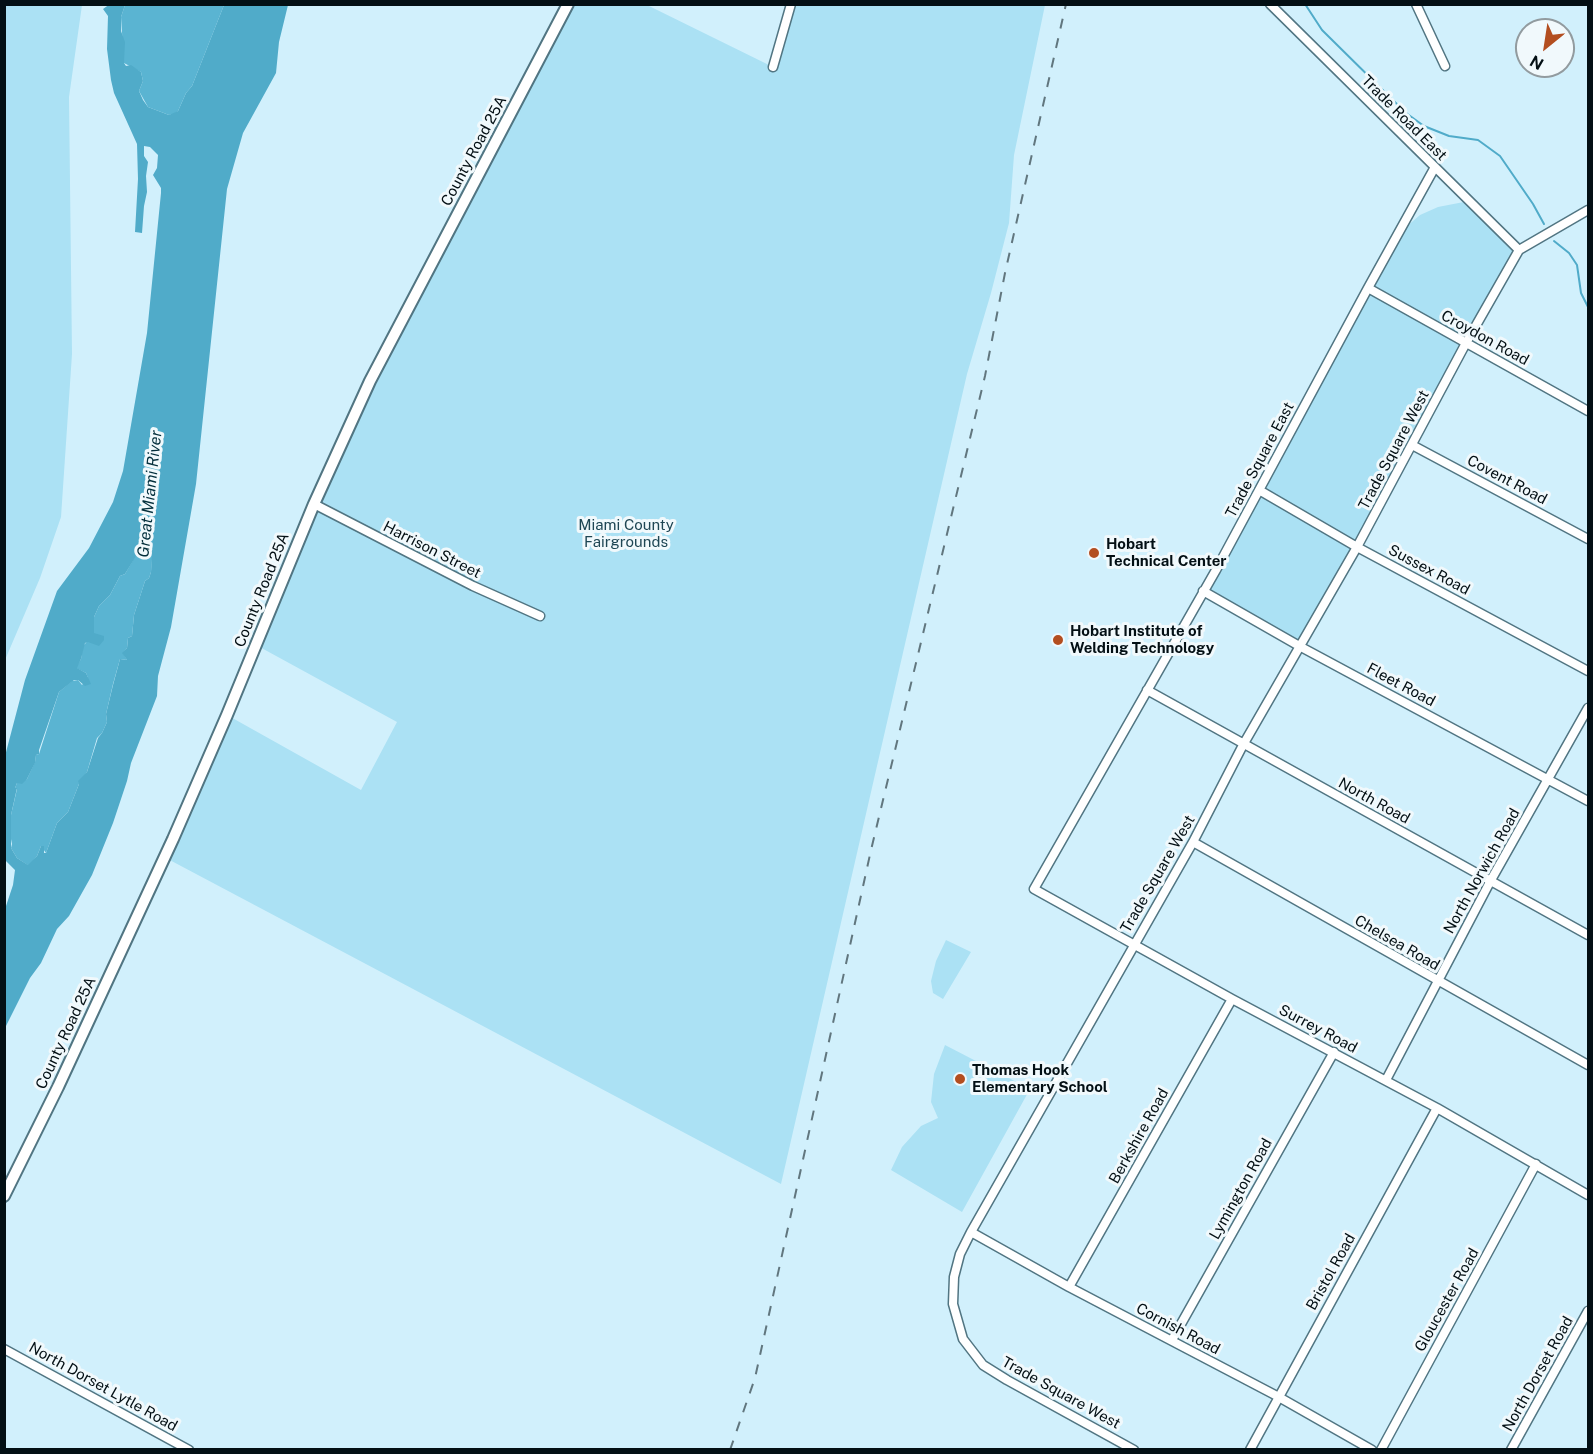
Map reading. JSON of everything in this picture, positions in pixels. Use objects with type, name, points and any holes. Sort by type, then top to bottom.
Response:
[{"type":"main road","name":"County Road 25A","points":[[4,1196],[58,1087],[177,828],[314,504],[370,381],[568,4]]},
{"type":"street","points":[[773,67],[790,4]]},
{"type":"street","name":"Trade Road East","points":[[1270,4],[1519,250]]},
{"type":"street","points":[[1416,4],[1445,66]]},
{"type":"street","name":"Trade Square East","points":[[1034,889],[1203,591],[1436,167]]},
{"type":"street","points":[[1519,250],[1588,210]]},
{"type":"street","name":"Trade Square West","points":[[1134,1449],[983,1365],[963,1339],[953,1304],[954,1277],[960,1254],[1133,944],[1193,842],[1244,745],[1357,547],[1466,343],[1519,250]]},
{"type":"street","name":"Croydon Road","points":[[1368,288],[1588,411]]},
{"type":"street","name":"Covent Road","points":[[1412,445],[1588,539]]},
{"type":"street","name":"Sussex Road","points":[[1259,490],[1357,547],[1588,671]]},
{"type":"street","name":"Harrison Street","points":[[314,504],[473,586],[540,616]]},
{"type":"street","name":"Fleet Road","points":[[1203,591],[1301,647],[1588,801]]},
{"type":"street","name":"North Road","points":[[1146,690],[1588,935]]},
{"type":"street","name":"North Norwich Road","points":[[1386,1080],[1491,880],[1588,708]]},
{"type":"street","name":"Chelsea Road","points":[[1193,842],[1588,1065]]},
{"type":"street","name":"Surrey Road","points":[[1034,889],[1232,999],[1437,1108],[1588,1195]]},
{"type":"street","name":"Berkshire Road","points":[[1069,1287],[1232,999]]},
{"type":"street","name":"Lymington Road","points":[[1172,1340],[1334,1052]]},
{"type":"street","name":"Bristol Road","points":[[1250,1449],[1277,1396],[1437,1108]]},
{"type":"street","name":"Gloucester Road","points":[[1381,1449],[1536,1164]]},
{"type":"street","name":"Cornish Road","points":[[971,1232],[1372,1449]]},
{"type":"street","name":"North Dorset Road","points":[[1511,1449],[1588,1311]]},
{"type":"street","name":"North Dorset Lytle Road","points":[[4,1349],[189,1449]]},
{"type":"green space","points":[[5,4],[82,5],[69,97],[72,354],[61,517],[40,578],[5,660]]},
{"type":"green space","name":"Miami County Fairgrounds","points":[[568,5],[647,5],[773,67],[791,5],[1045,5],[1014,155],[1009,223],[967,374],[781,1184],[164,857],[227,715],[361,790],[397,722],[256,645],[370,381]]},
{"type":"green space","points":[[1469,201],[1519,250],[1301,647],[1203,591],[1399,233],[1420,215],[1438,207]]},
{"type":"green space","points":[[946,940],[971,952],[943,999],[933,993],[931,981],[936,961]]},
{"type":"green space","points":[[945,1045],[1030,1089],[962,1212],[891,1170],[902,1147],[921,1126],[938,1118],[931,1102],[934,1074]]},
{"type":"shaded area","points":[[125,5],[224,5],[192,86],[174,114],[169,115],[148,107],[139,91],[143,81],[141,72],[124,63],[121,17]]},
{"type":"shaded area","points":[[151,534],[154,535],[151,572],[145,581],[134,615],[132,636],[128,638],[127,648],[123,653],[127,660],[120,659],[106,714],[107,722],[97,738],[87,772],[79,784],[68,812],[57,823],[46,853],[41,846],[29,866],[17,858],[11,848],[11,815],[17,789],[15,788],[17,783],[27,779],[36,755],[39,754],[59,692],[72,681],[78,680],[82,685],[88,678],[86,673],[76,668],[81,659],[83,646],[94,634],[94,617],[99,606],[110,595],[120,576],[125,574],[143,543]]},
{"type":"water","name":"Great Miami River","points":[[110,4],[125,5],[121,17],[121,31],[125,42],[124,63],[141,72],[143,81],[139,91],[148,107],[169,115],[178,111],[186,93],[192,86],[224,5],[288,5],[279,42],[276,73],[243,133],[227,189],[196,484],[171,627],[158,676],[157,696],[131,763],[113,823],[92,875],[69,916],[57,929],[5,1028],[4,918],[15,870],[5,860],[5,756],[25,680],[57,591],[89,548],[113,502],[123,471],[147,333],[161,193],[161,188],[153,175],[157,168],[158,155],[150,147],[144,146],[144,156],[148,162],[147,192],[142,233],[135,232],[137,144],[114,93],[107,49],[108,16],[103,9]],"holes":[[[151,534],[153,535],[151,572],[145,581],[134,615],[132,636],[128,638],[127,648],[122,653],[127,660],[120,659],[106,714],[107,722],[98,738],[87,772],[78,781],[79,784],[68,812],[57,823],[46,853],[44,853],[44,846],[41,846],[37,856],[28,865],[17,858],[11,848],[11,815],[17,788],[15,788],[17,783],[22,784],[27,779],[35,763],[59,692],[74,680],[78,680],[85,686],[91,684],[86,673],[77,668],[85,643],[99,646],[104,640],[104,636],[94,633],[94,617],[120,576],[125,574],[138,553],[141,552],[143,543]]]},
{"type":"waterway","points":[[1305,4],[1322,30],[1406,113],[1424,126],[1449,136],[1478,140],[1500,156],[1544,224]]},
{"type":"waterway","points":[[1554,241],[1569,253],[1577,265],[1581,293],[1588,307]]},
{"type":"railway","points":[[730,1450],[755,1378],[871,850],[985,376],[1005,273],[1066,4]]},
{"type":"place","name":"Hobart Technical Center","points":[[1094,553]]},
{"type":"place","name":"Hobart Institute of Welding Technology","points":[[1058,640]]},
{"type":"place","name":"Thomas Hook Elementary School","points":[[960,1079]]}]
